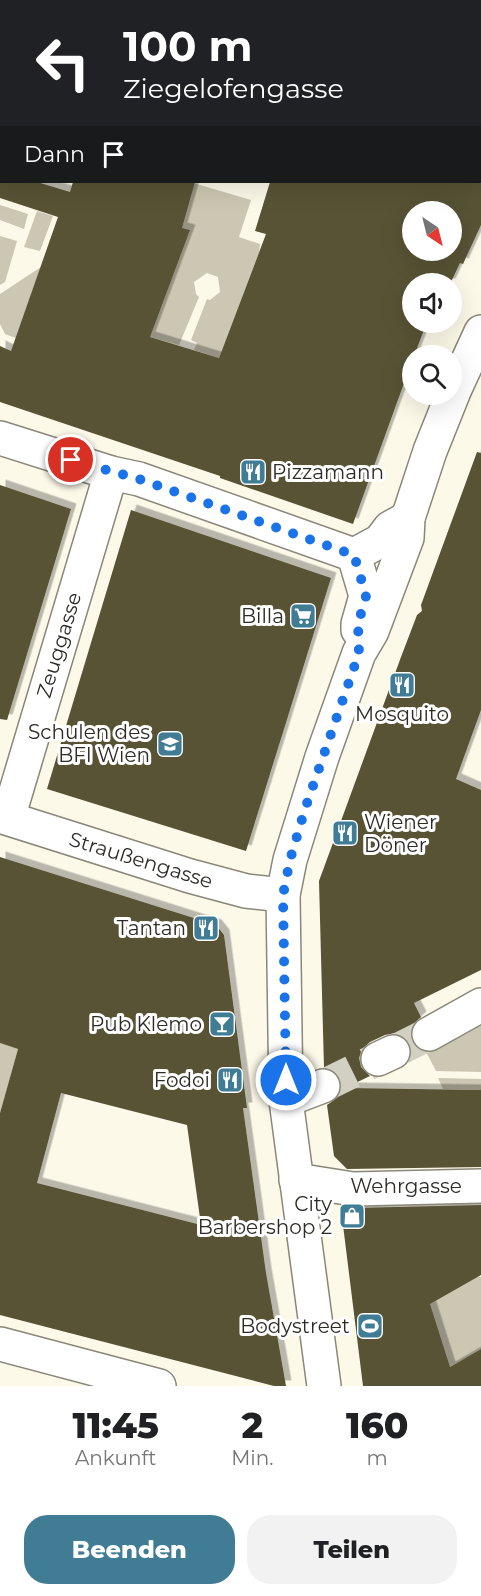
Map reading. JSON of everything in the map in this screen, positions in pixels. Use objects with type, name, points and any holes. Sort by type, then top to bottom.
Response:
[{"type":"street","points":[[324,1386],[286,1100],[283,895],[290,860],[305,809],[359,653],[372,631],[407,538],[408,518],[430,451],[481,332]]},
{"type":"street","points":[[0,438],[111,473],[139,479],[354,555],[380,541],[390,528],[408,518]]},
{"type":"street","name":"Zeuggasse","points":[[4,817],[111,473]]},
{"type":"street","points":[[354,555],[366,596],[358,624],[359,653]]},
{"type":"street","name":"Straußengasse","points":[[4,817],[190,876],[246,891],[283,895]]},
{"type":"street","points":[[429,1034],[481,1005]]},
{"type":"street","points":[[286,1100],[322,1086]]},
{"type":"street","name":"Wehrgasse","points":[[296,1180],[353,1189],[481,1186]]},
{"type":"street","points":[[0,1344],[159,1386]]},
{"type":"shaded area","points":[[104,183],[193,183],[251,200],[239,237],[260,244],[259,252],[219,358],[194,350],[197,343],[191,340],[207,299],[210,300],[220,292],[218,277],[207,273],[194,282],[196,294],[199,297],[179,345],[150,337],[98,201]]},
{"type":"shaded area","points":[[0,205],[28,214],[24,229],[0,220]]},
{"type":"shaded area","points":[[37,211],[53,216],[40,251],[24,247]]},
{"type":"shaded area","points":[[0,236],[17,241],[5,282],[0,285]]},
{"type":"shaded area","points":[[41,267],[16,338],[5,334],[0,324],[0,294]]},
{"type":"shaded area","points":[[481,1022],[481,1072],[436,1071],[425,1050]]},
{"type":"shaded area","points":[[0,1043],[18,1049],[0,1113]]},
{"type":"shaded area","points":[[438,1078],[481,1079],[481,1090],[443,1089]]},
{"type":"shaded area","points":[[475,1277],[481,1277],[481,1349],[426,1381],[419,1308]]},
{"type":"building","points":[[0,183],[40,183],[70,192],[73,183],[195,183],[182,228],[190,230],[150,337],[219,358],[266,234],[255,231],[270,183],[481,183],[481,225],[463,264],[460,263],[455,273],[402,273],[402,333],[423,333],[418,345],[402,345],[402,389],[353,524],[220,478],[220,476],[0,402],[0,346],[11,351],[58,217],[0,198]]},
{"type":"building","points":[[477,452],[481,453],[481,710],[456,779],[481,790],[481,970],[414,1003],[421,1017],[413,1024],[410,1034],[413,1044],[422,1051],[411,1056],[410,1044],[403,1036],[395,1033],[370,1042],[362,1049],[359,1058],[361,1067],[370,1076],[345,1088],[481,1090],[481,1167],[347,1169],[334,1156],[327,1105],[337,1098],[342,1088],[335,1072],[324,1068],[319,881],[417,615],[422,611],[421,605]]},
{"type":"building","points":[[0,485],[71,509],[7,720],[0,719]]},
{"type":"building","points":[[131,510],[331,578],[246,851],[47,789]]},
{"type":"building","points":[[0,857],[216,925],[224,935],[247,1108],[243,1108],[266,1273],[286,1386],[274,1386],[0,1315],[0,1113],[18,1049],[0,1043]],"holes":[[[61,1093],[187,1125],[201,1225],[37,1183]]]},
{"type":"building","points":[[481,1205],[481,1275],[430,1304],[450,1367],[481,1349],[481,1386],[363,1386],[342,1206],[353,1208]]},
{"type":"tunnel","points":[[393,1052],[429,1034]]},
{"type":"tunnel","points":[[323,1086],[378,1059]]},
{"type":"place","name":"Pizzamann","points":[[253,472]]},
{"type":"place","name":"Billa","points":[[303,616]]},
{"type":"place","name":"Mosquito","points":[[402,685]]},
{"type":"place","name":"Schulen des BFI Wien","points":[[170,744]]},
{"type":"place","name":"Wiener Döner","points":[[345,833]]},
{"type":"place","name":"Tantan","points":[[206,928]]},
{"type":"place","name":"Pub Klemo","points":[[222,1024]]},
{"type":"place","name":"Fodoi","points":[[230,1080]]},
{"type":"place","name":"City Barbershop 2","points":[[352,1216]]},
{"type":"place","name":"Bodystreet","points":[[370,1326]]},
{"type":"route","points":[[71,460],[139,479],[354,555],[366,596],[358,624],[359,653],[305,809],[290,860],[283,895],[286,1080]]}]
